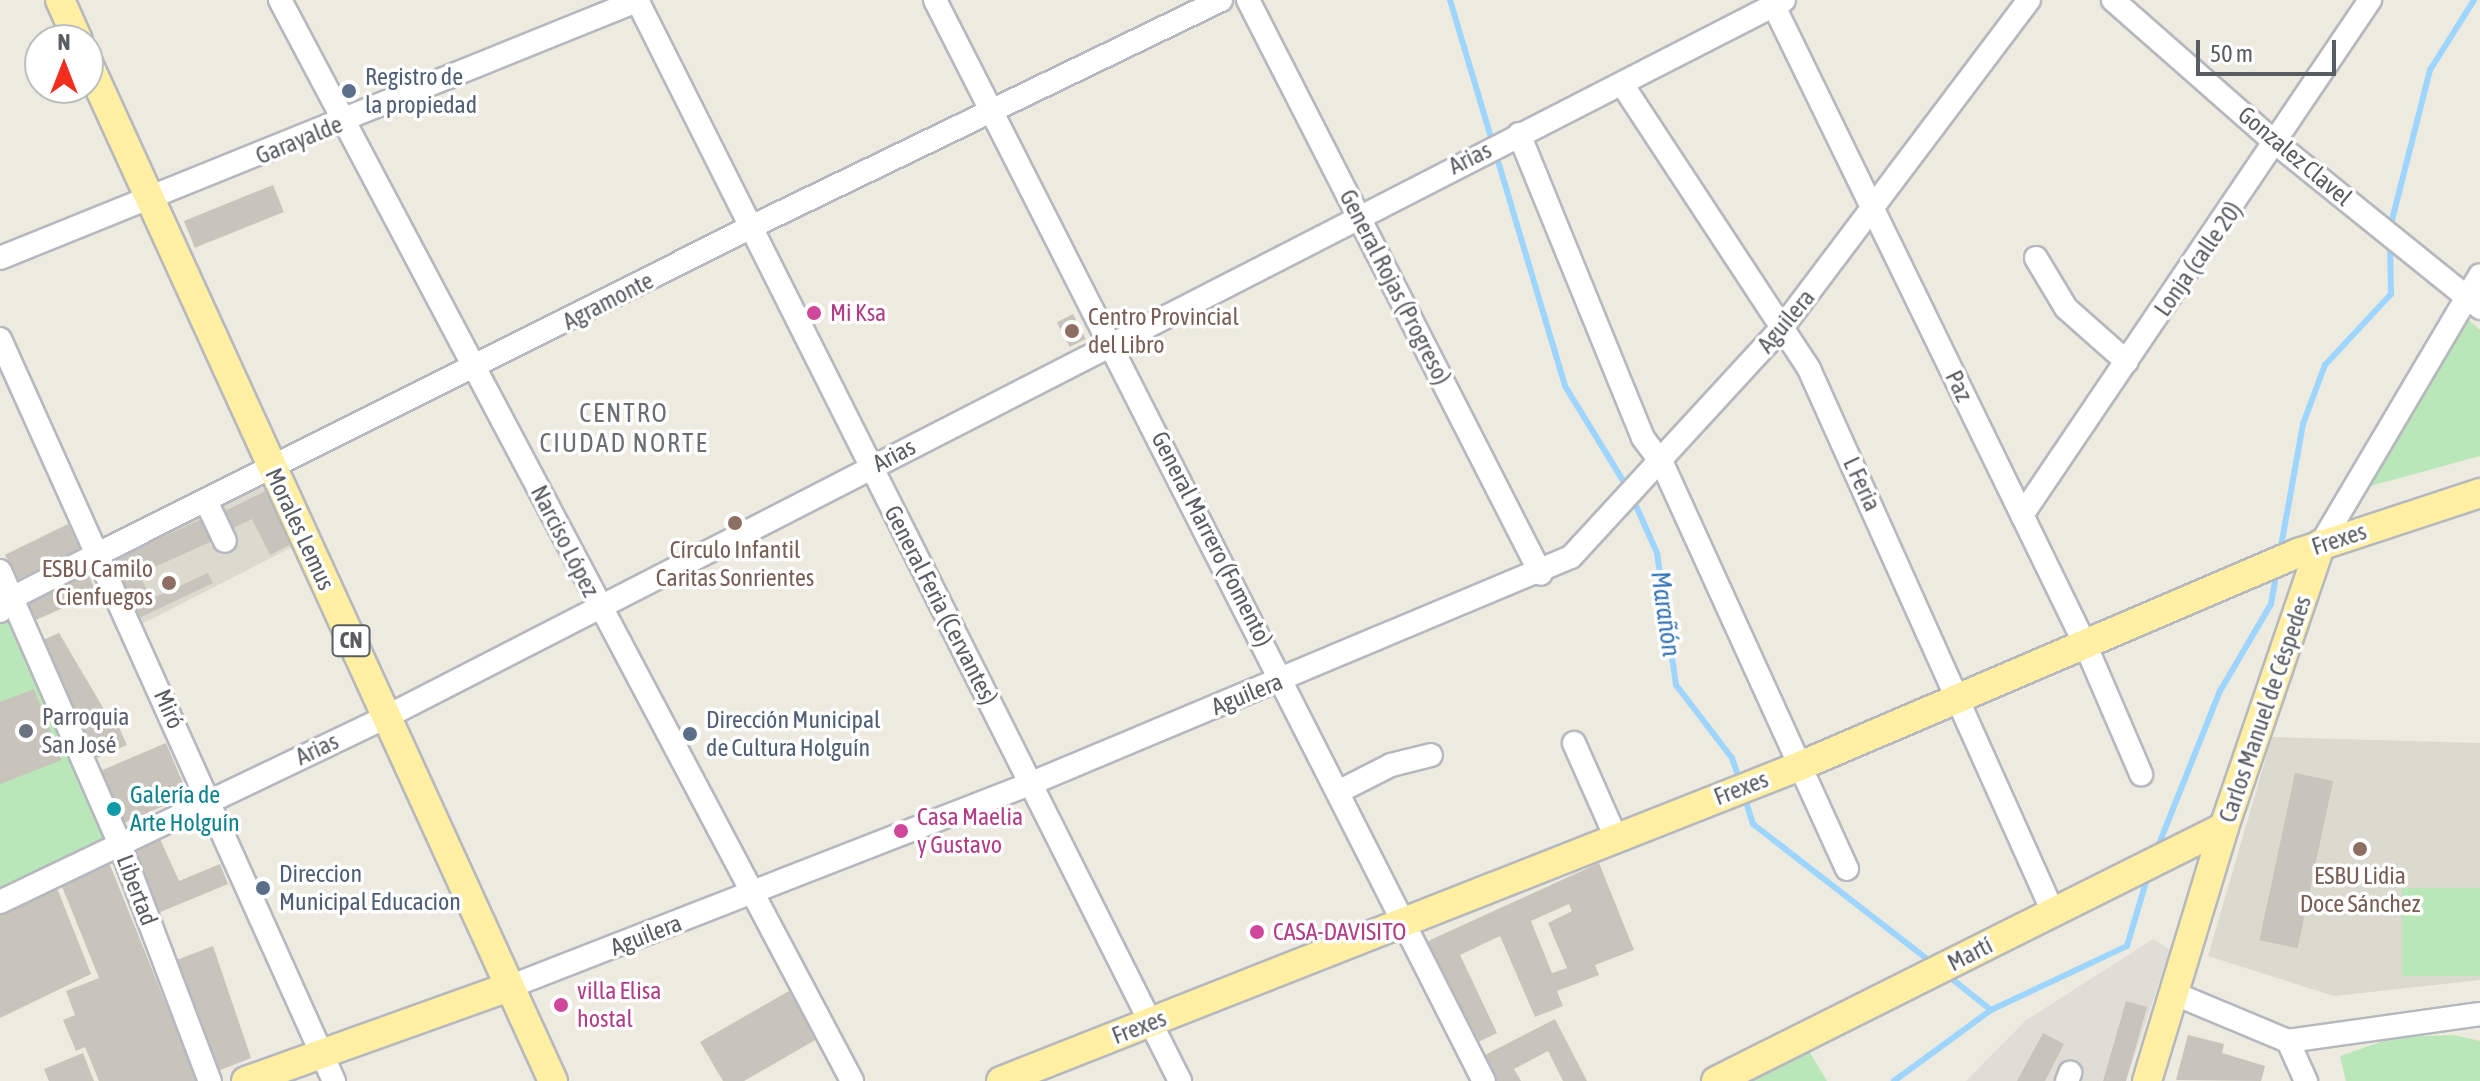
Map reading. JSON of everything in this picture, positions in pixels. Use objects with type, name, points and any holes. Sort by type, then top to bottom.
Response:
[{"type":"main road","points":[[60,0],[71,24]]},
{"type":"main road","name":"Morales Lemus","points":[[104,98],[553,1081]]},
{"type":"main road","name":"Frexes","points":[[1001,1081],[1800,766],[2310,548],[2480,493]]},
{"type":"main road","name":"Carlos Manuel de Céspedes","points":[[2147,1081],[2310,548]]},
{"type":"main road","name":"Martí","points":[[1716,1081],[2224,827]]},
{"type":"main road","points":[[2179,850],[2205,888]]},
{"type":"main road","name":"Aguilera","points":[[246,1081],[509,987]]},
{"type":"street","name":"Narciso López","points":[[280,0],[852,1081]]},
{"type":"street","name":"Garayalde","points":[[0,258],[344,122],[638,0]]},
{"type":"street","name":"General Feria (Cervantes)","points":[[638,0],[1180,1081]]},
{"type":"street","name":"General Marrero (Fomento)","points":[[935,0],[1112,341],[1484,1081]]},
{"type":"street","name":"Agramonte","points":[[6,604],[100,553],[477,369],[751,227],[1221,0]]},
{"type":"street","name":"General Rojas (Progreso)","points":[[1248,0],[1541,574]]},
{"type":"street","name":"Aguilera","points":[[509,987],[1032,783],[1541,574],[1595,537],[1784,325],[1875,212],[2029,0]]},
{"type":"street","name":"Gonzalez Clavel","points":[[2113,0],[2277,144],[2473,302]]},
{"type":"street","name":"Lonja (calle 20)","points":[[2022,515],[2277,144],[2370,0]]},
{"type":"street","name":"Arias","points":[[0,902],[119,842],[386,717],[1358,214],[1622,84],[1776,2]]},
{"type":"street","name":"Paz","points":[[1776,2],[2085,644],[2141,774]]},
{"type":"street","name":"L Feria","points":[[1622,84],[1763,307],[1784,325],[1960,698],[2053,912]]},
{"type":"street","points":[[1514,136],[1643,438],[1662,463],[1847,869]]},
{"type":"street","points":[[2036,258],[2066,308],[2127,362]]},
{"type":"street","name":"Carlos Manuel de Céspedes","points":[[2310,548],[2473,302],[2480,275]]},
{"type":"street","name":"Miró","points":[[0,339],[100,553],[334,1081]]},
{"type":"street","points":[[206,501],[225,541]]},
{"type":"street","name":"Libertad","points":[[0,571],[6,604],[119,842],[210,1081]]},
{"type":"street","points":[[1574,743],[1616,838]]},
{"type":"street","points":[[1338,792],[1391,765],[1431,755]]},
{"type":"street","points":[[2173,993],[2288,1041],[2480,1014]]},
{"type":"street","points":[[2288,1041],[2306,1081]]},
{"type":"shaded area","name":"ESBU Camilo Cienfuegos","points":[[273,483],[300,543],[136,627],[103,554]]},
{"type":"shaded area","name":"ESBU Lidia Doce Sánchez","points":[[2272,737],[2480,743],[2480,980],[2334,996],[2208,956]]},
{"type":"shaded area","points":[[2153,939],[2170,950],[2126,1081],[1966,1081],[2025,1021]]},
{"type":"green space","points":[[2464,316],[2480,330],[2480,456],[2363,488]]},
{"type":"green space","points":[[13,618],[108,839],[0,892],[0,624]]},
{"type":"green space","points":[[2402,888],[2480,888],[2480,976],[2402,976]]},
{"type":"green space","points":[[2454,1035],[2480,1041],[2480,1081],[2346,1081],[2340,1056],[2395,1037]]},
{"type":"green space","points":[[1803,1041],[1827,1081],[1732,1081]]},
{"type":"building","points":[[273,185],[284,212],[195,248],[184,221]]},
{"type":"building","name":"Centro Provincial del Libro","points":[[1073,314],[1086,339],[1070,347],[1057,322]]},
{"type":"building","points":[[271,488],[297,541],[270,555],[252,519],[225,532],[217,515]]},
{"type":"building","points":[[206,517],[217,539],[139,574],[151,599],[208,573],[213,583],[137,619],[110,561]]},
{"type":"building","points":[[68,524],[80,549],[17,580],[5,555]]},
{"type":"building","points":[[87,571],[97,593],[35,621],[25,599]]},
{"type":"building","points":[[59,633],[105,711],[78,723],[41,641]]},
{"type":"building","name":"Parroquia San José","points":[[34,689],[62,760],[0,784],[0,702]]},
{"type":"building","points":[[113,714],[127,745],[94,760],[80,729]]},
{"type":"building","points":[[166,743],[188,795],[120,824],[98,772]]},
{"type":"building","points":[[2295,773],[2333,781],[2298,948],[2259,940]]},
{"type":"building","points":[[160,839],[179,881],[220,864],[228,884],[158,913],[131,852]]},
{"type":"building","points":[[106,855],[197,1081],[99,1081],[85,1047],[76,1051],[63,1020],[75,1015],[66,991],[99,978],[59,879]]},
{"type":"building","points":[[1599,863],[1634,950],[1595,965],[1599,975],[1557,991],[1563,1006],[1535,1017],[1500,936],[1460,955],[1497,1033],[1476,1043],[1428,941]],"holes":[[[1569,904],[1572,911],[1548,923],[1567,968],[1552,973],[1531,921]]]},
{"type":"building","points":[[55,883],[91,974],[0,1018],[0,910]]},
{"type":"building","points":[[213,946],[251,1058],[218,1071],[174,961]]},
{"type":"building","points":[[789,991],[817,1039],[744,1081],[723,1081],[700,1042]]},
{"type":"building","points":[[2126,1001],[2147,1007],[2126,1081],[2103,1081]]},
{"type":"building","points":[[1555,1019],[1587,1081],[1563,1081],[1548,1051],[1514,1069],[1521,1081],[1491,1081],[1479,1058]]},
{"type":"building","points":[[2043,1033],[2064,1044],[2045,1081],[2017,1081]]},
{"type":"building","points":[[2188,1035],[2224,1044],[2222,1053],[2265,1066],[2261,1081],[2176,1080]]},
{"type":"building","points":[[83,1053],[94,1081],[49,1081],[44,1069]]},
{"type":"waterway","name":"Marañón","points":[[1450,0],[1565,386],[1628,489]]},
{"type":"waterway","points":[[2390,228],[2430,70],[2474,0]]},
{"type":"waterway","points":[[2280,552],[2303,424],[2325,365],[2391,294],[2390,243]]},
{"type":"waterway","name":"Marañón","points":[[1633,499],[1657,553],[1676,685],[1732,758],[1740,781]]},
{"type":"waterway","points":[[2157,849],[2220,691],[2271,604],[2277,571]]},
{"type":"waterway","name":"Marañón","points":[[1744,795],[1753,824],[1932,963]]},
{"type":"waterway","points":[[1894,1081],[1991,1010],[2127,946],[2148,875]]},
{"type":"waterway","name":"Marañón","points":[[1947,975],[1991,1010]]},
{"type":"place","name":"Registro de la propiedad","points":[[349,91]]},
{"type":"place","name":"Mi Ksa","points":[[814,313]]},
{"type":"place","name":"Centro Provincial del Libro","points":[[1072,331]]},
{"type":"place","name":"Círculo Infantil Caritas Sonrientes","points":[[735,523]]},
{"type":"place","name":"ESBU Camilo Cienfuegos","points":[[169,583]]},
{"type":"place","name":"Parroquia San José","points":[[26,731]]},
{"type":"place","name":"Dirección Municipal de Cultura Holguín","points":[[690,734]]},
{"type":"place","name":"Galería de Arte Holguín","points":[[114,809]]},
{"type":"place","name":"Casa Maelia y Gustavo","points":[[901,831]]},
{"type":"place","name":"ESBU Lidia Doce Sánchez","points":[[2360,849]]},
{"type":"place","name":"Direccion Municipal Educacion","points":[[263,888]]},
{"type":"place","name":"CASA-DAVISITO","points":[[1257,932]]},
{"type":"place","name":"villa Elisa hostal","points":[[561,1005]]},
{"type":"district","name":"CENTRO CIUDAD NORTE","points":[[624,429]]}]
